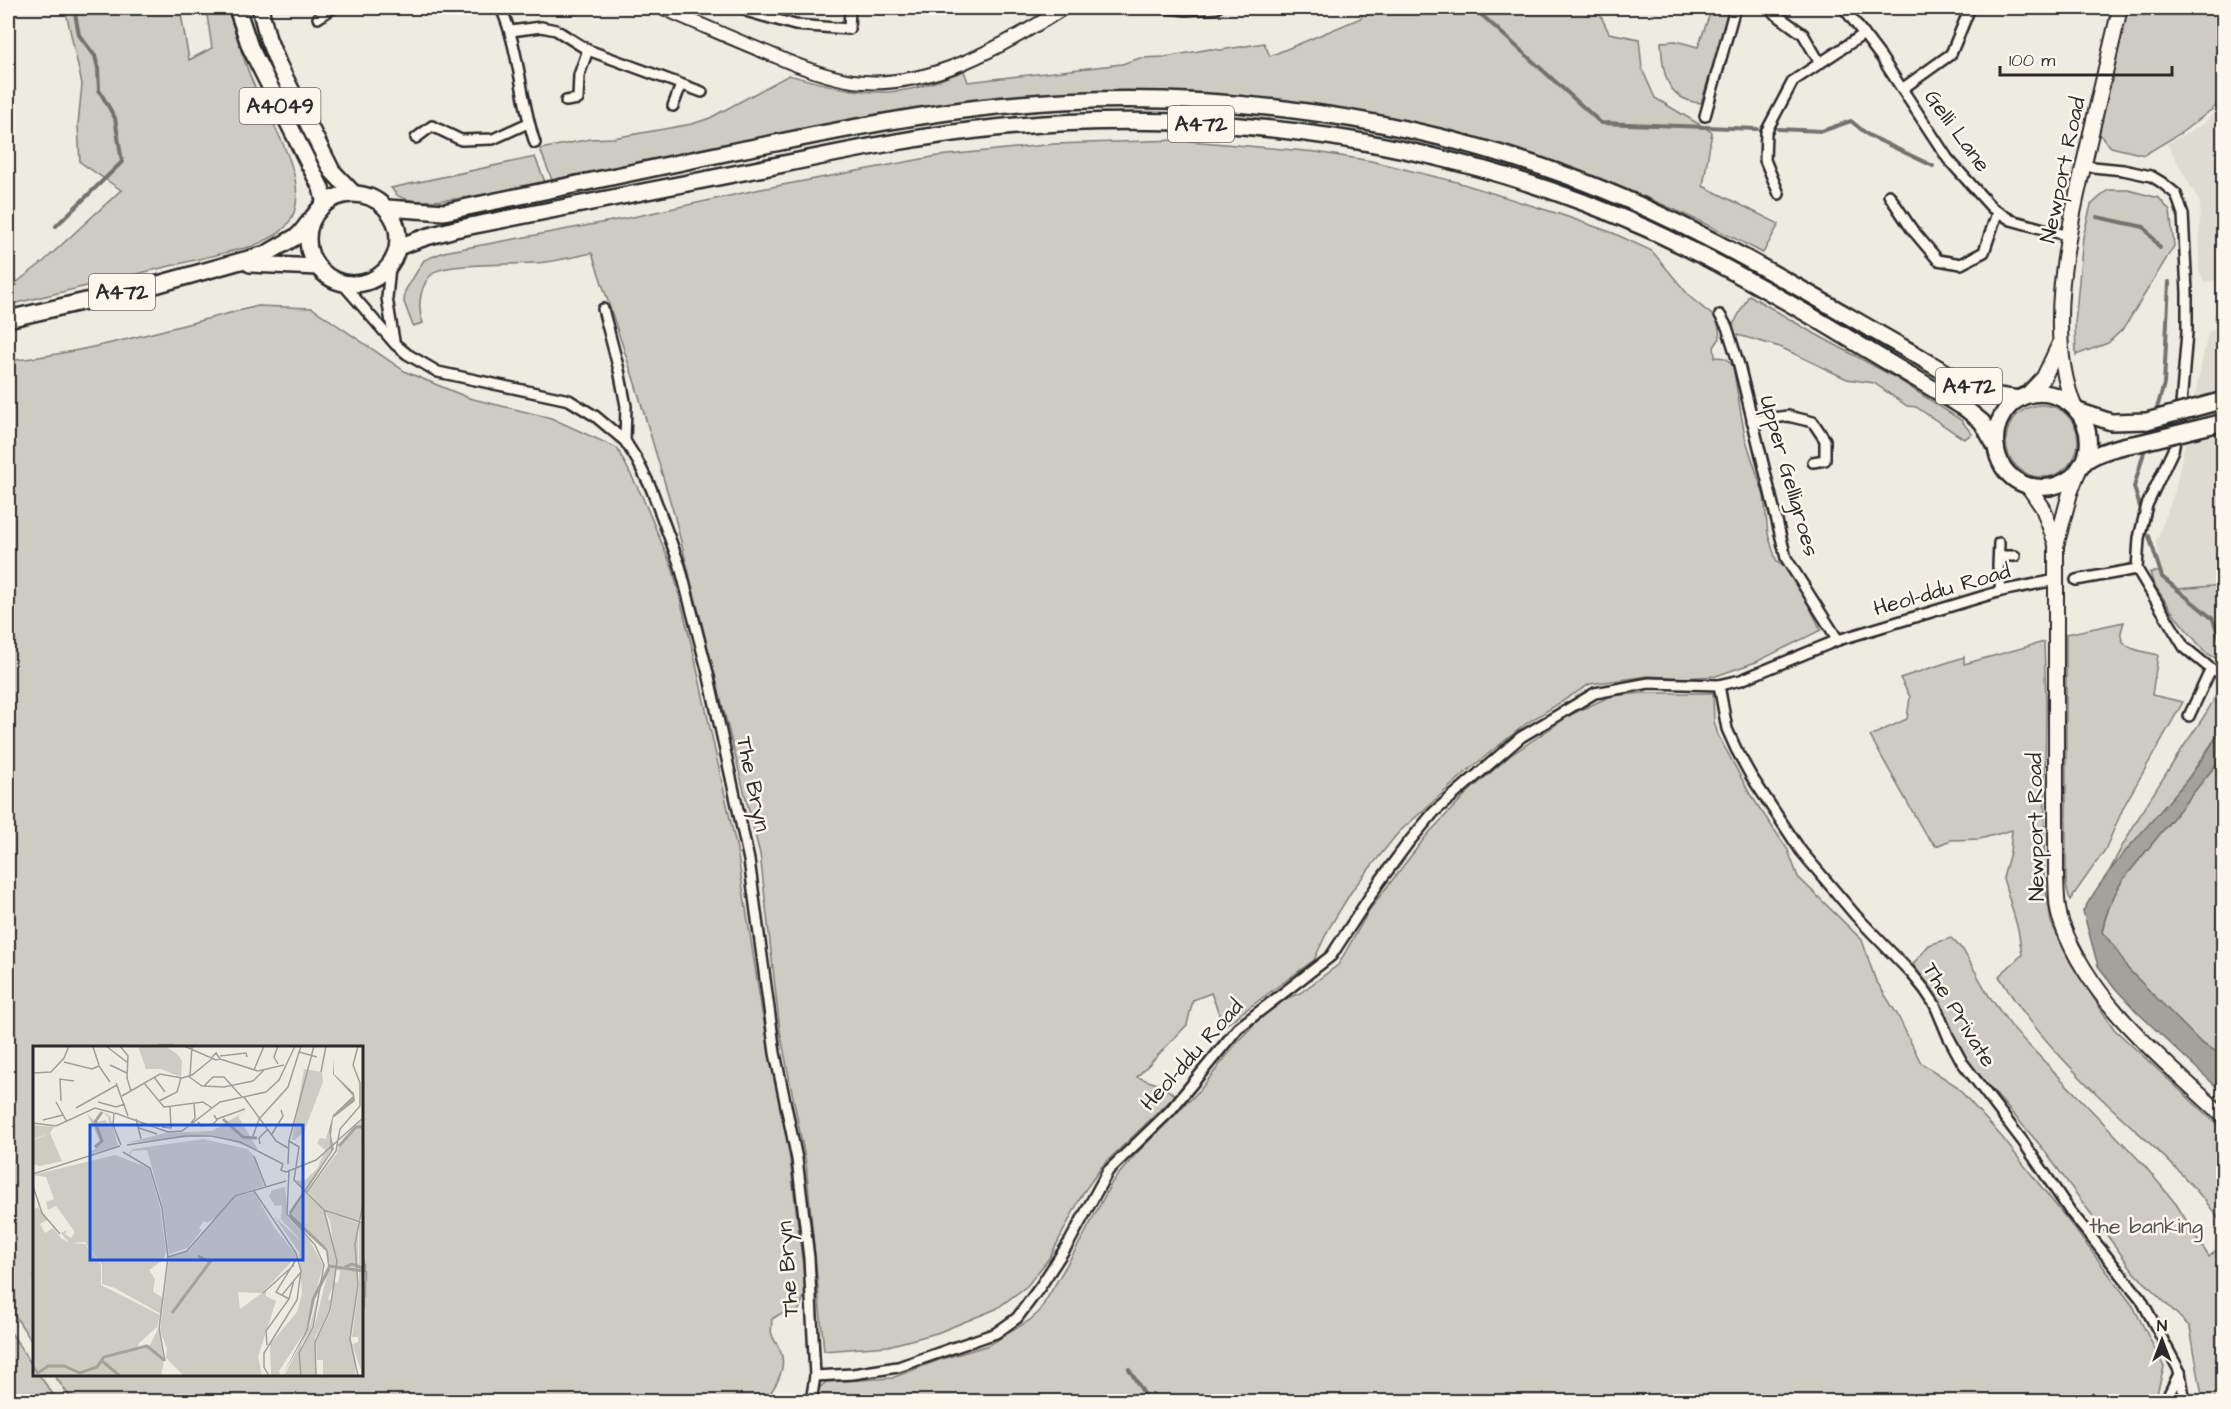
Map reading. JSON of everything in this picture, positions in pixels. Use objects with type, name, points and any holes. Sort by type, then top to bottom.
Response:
[{"type":"main road","name":"A4049","points":[[237,8],[250,47],[317,180],[325,204]]},
{"type":"main road","name":"A4049","points":[[260,8],[279,66],[332,171],[353,194]]},
{"type":"main road","name":"Newport Road","points":[[2076,408],[2064,379],[2059,343],[2062,294],[2069,236],[2083,166],[2120,8]]},
{"type":"main road","name":"A472","points":[[387,208],[444,212],[850,128],[997,106],[1146,101],[1270,108],[1357,120],[1446,139],[1508,155],[1570,176],[1662,214],[1974,388],[1996,396],[2023,397]]},
{"type":"main road","name":"A472","points":[[398,247],[455,229],[840,153],[991,129],[1068,123],[1149,122],[1249,127],[1316,135],[1389,147],[1462,165],[1528,184],[1647,229],[1767,290],[1956,402],[1978,418],[1996,447]]},
{"type":"main road","points":[[353,194],[365,195],[377,200],[387,208],[399,233],[398,247],[390,266],[381,275],[369,282],[342,283],[325,274],[318,267],[311,256],[308,243],[309,229],[314,216],[325,204],[338,196],[353,194]]},
{"type":"main road","name":"A472","points":[[8,320],[267,254],[299,235],[314,216]]},
{"type":"main road","name":"A472","points":[[235,264],[318,267]]},
{"type":"main road","name":"Newport Road","points":[[2023,397],[2044,376],[2059,343]]},
{"type":"main road","points":[[2223,400],[2147,421],[2111,422],[2076,408],[2055,396],[2040,394],[2023,397],[2007,410],[1998,425],[1996,447],[2001,462],[2020,483],[2042,488],[2058,485],[2114,448],[2173,436],[2223,422]]},
{"type":"main road","points":[[2076,408],[2085,421],[2088,435],[2088,448],[2081,468]]},
{"type":"main road","name":"Newport Road","points":[[2081,468],[2070,493],[2056,546],[2055,826],[2057,896],[2061,924],[2080,962],[2100,992],[2124,1021],[2223,1117]]},
{"type":"main road","name":"Newport Road","points":[[2028,486],[2043,508],[2056,546]]},
{"type":"street","points":[[318,18],[333,8]]},
{"type":"street","points":[[501,8],[511,31],[528,123],[535,143]]},
{"type":"street","points":[[662,8],[818,73],[854,81],[877,82],[920,77],[964,62],[1064,8]]},
{"type":"street","points":[[749,12],[795,25],[849,29],[850,8]]},
{"type":"street","points":[[1168,8],[1186,10],[1217,8]]},
{"type":"street","points":[[1705,116],[1735,8]]},
{"type":"street","name":"Gelli Lane","points":[[1844,8],[1902,89],[1948,159],[1997,213],[2037,229],[2069,236]]},
{"type":"street","points":[[1902,89],[1951,54],[1970,8]]},
{"type":"street","points":[[1774,13],[1803,34],[1820,63]]},
{"type":"street","points":[[511,31],[541,27],[556,30],[588,50],[702,92]]},
{"type":"street","points":[[1779,194],[1765,160],[1766,132],[1793,81],[1863,34]]},
{"type":"street","points":[[566,101],[578,99],[579,75],[588,50]]},
{"type":"street","points":[[673,106],[681,85]]},
{"type":"street","points":[[416,138],[432,126],[460,140],[493,139],[528,123]]},
{"type":"street","points":[[2083,166],[2140,173],[2161,182],[2175,194],[2185,221],[2187,332],[2180,417],[2173,450],[2147,505],[2139,538],[2136,569],[2184,647],[2217,671],[2189,716]]},
{"type":"street","points":[[1889,195],[1911,228],[1938,260],[1961,264],[1984,252],[1997,213]]},
{"type":"street","points":[[390,266],[387,298],[395,344]]},
{"type":"street","name":"The Bryn","points":[[342,283],[395,344],[406,354],[438,372],[568,400],[595,416],[625,441],[651,488],[680,566],[709,677],[749,860],[775,1053],[797,1159],[809,1258],[815,1376],[811,1401]]},
{"type":"street","points":[[603,309],[626,406],[625,441]]},
{"type":"street","name":"Upper Gelligroes","points":[[1720,315],[1727,327],[1738,365],[1786,558],[1838,640]]},
{"type":"street","points":[[1752,421],[1788,416],[1813,422],[1825,440],[1825,460],[1813,462]]},
{"type":"street","points":[[1999,543],[2001,591]]},
{"type":"street","points":[[1999,556],[2015,556]]},
{"type":"street","points":[[2076,580],[2136,569]]},
{"type":"street","name":"Heol-ddu Road","points":[[815,1376],[853,1374],[898,1367],[996,1333],[1017,1318],[1070,1241],[1108,1171],[1170,1111],[1238,1028],[1331,956],[1380,881],[1434,812],[1521,737],[1595,693],[1649,683],[1719,685],[1741,680],[1838,640],[2001,591],[2056,580]]},
{"type":"street","name":"The Private","points":[[1719,685],[1727,729],[1751,776],[1801,851],[1856,916],[1925,990],[1935,1005],[1962,1062],[2024,1143],[2070,1211],[2140,1299],[2161,1333],[2180,1372],[2185,1401]]},
{"type":"street","points":[[2165,1401],[2180,1372]]},
{"type":"shaded area","points":[[2223,99],[2223,279],[2204,282],[2199,271],[2200,203],[2167,144],[2205,123]]},
{"type":"shaded area","points":[[2223,303],[2223,585],[2177,589],[2162,577],[2156,542],[2175,491],[2208,333],[2219,324],[2213,317]]},
{"type":"shaded area","points":[[2223,727],[2223,756],[2122,881],[2109,906],[2102,932],[2128,969],[2201,1043],[2217,1052],[2223,1059],[2223,1093],[2137,1012],[2098,966],[2083,911],[2106,876],[2191,775]]},
{"type":"green space","points":[[63,8],[180,8],[189,60],[212,48],[206,8],[229,8],[250,75],[292,167],[296,185],[296,202],[292,217],[284,228],[276,235],[253,246],[8,305],[8,289],[43,262],[121,190],[80,162],[78,125],[82,84],[66,12]]},
{"type":"green space","points":[[1364,8],[1597,8],[1609,33],[1639,39],[1642,69],[1655,98],[1712,132],[1703,186],[1779,224],[1763,253],[1675,210],[1584,173],[1491,143],[1397,119],[1301,103],[1203,94],[1105,92],[1007,97],[952,103],[840,122],[552,180],[540,149],[692,124],[710,118],[789,75],[850,90],[880,92],[918,87],[964,71],[968,82],[1122,64],[1140,58],[1165,57],[1264,43],[1270,56],[1361,18]]},
{"type":"green space","points":[[1712,8],[1731,8],[1701,103],[1689,101],[1673,90],[1668,83],[1661,42],[1676,41],[1698,47]]},
{"type":"green space","points":[[2125,8],[2223,8],[2223,93],[2215,107],[2181,133],[2144,155],[2111,147],[2099,134]]},
{"type":"green space","points":[[1179,140],[1316,152],[1371,161],[1457,182],[1565,216],[1613,233],[1652,251],[1691,298],[1718,320],[1720,338],[1714,347],[1715,357],[1726,359],[1733,367],[1745,437],[1764,496],[1768,534],[1776,560],[1788,569],[1798,584],[1821,630],[1756,662],[1716,676],[1684,678],[1649,676],[1590,684],[1527,723],[1472,767],[1398,833],[1353,889],[1329,928],[1314,960],[1224,1026],[1211,993],[1193,1000],[1187,1025],[1137,1077],[1157,1084],[1176,1095],[1103,1165],[1083,1193],[1050,1257],[1027,1286],[996,1309],[937,1333],[888,1346],[824,1351],[806,1163],[780,1031],[760,854],[674,514],[635,383],[592,253],[546,262],[455,267],[435,272],[426,282],[421,296],[420,310],[423,323],[413,326],[404,302],[405,291],[424,260],[444,252],[633,217],[761,189],[938,156],[1054,144]]},
{"type":"green space","points":[[535,157],[545,182],[468,197],[426,201],[409,200],[397,195],[391,188]]},
{"type":"green space","points":[[2108,190],[2128,190],[2159,198],[2170,211],[2174,246],[2124,328],[2108,343],[2076,355],[2075,324],[2083,237],[2091,205]]},
{"type":"green space","points":[[1749,295],[1896,378],[1961,420],[1972,434],[1964,439],[1916,407],[1907,406],[1874,383],[1847,379],[1780,347],[1734,334],[1732,327]]},
{"type":"green space","points":[[258,306],[312,308],[406,372],[469,398],[551,418],[617,448],[642,496],[673,570],[737,850],[762,1012],[787,1135],[806,1291],[798,1312],[780,1314],[772,1319],[773,1338],[780,1350],[782,1364],[776,1384],[764,1401],[73,1401],[55,1376],[363,1376],[363,1046],[33,1046],[33,1343],[8,1305],[8,361],[40,357],[134,338]]},
{"type":"green space","points":[[2042,405],[2056,408],[2068,415],[2075,427],[2078,441],[2075,455],[2068,467],[2056,474],[2042,477],[2028,474],[2016,467],[2009,455],[2006,441],[2009,427],[2016,415],[2028,408]]},
{"type":"green space","points":[[2150,572],[2160,572],[2162,577],[2177,589],[2223,585],[2223,662],[2206,653],[2175,616],[2153,583]]},
{"type":"green space","points":[[2124,622],[2121,631],[2122,641],[2136,650],[2158,655],[2152,695],[2183,702],[2124,806],[2105,850],[2070,900],[2066,885],[2066,634]]},
{"type":"green space","points":[[2044,642],[2046,701],[2044,876],[2051,922],[2071,964],[2114,1029],[2223,1130],[2223,1225],[2180,1173],[2058,1054],[2032,1024],[1999,976],[2022,955],[2018,929],[2003,878],[2010,852],[2012,830],[1980,839],[1951,840],[1936,846],[1924,832],[1870,736],[1907,719],[1910,697],[1900,678],[1964,657],[1964,664]]},
{"type":"green space","points":[[2220,684],[2223,686],[2223,727],[2187,780],[2109,872],[2143,811],[2208,710]]},
{"type":"green space","points":[[1643,693],[1713,693],[1714,721],[1718,735],[1750,794],[1788,850],[1798,877],[1862,940],[1875,979],[1897,1014],[1921,1063],[1955,1085],[2001,1136],[2133,1306],[2164,1367],[2155,1401],[816,1401],[818,1389],[826,1382],[892,1378],[939,1360],[989,1345],[1030,1320],[1039,1312],[1112,1182],[1136,1154],[1200,1090],[1239,1040],[1265,1013],[1285,999],[1300,993],[1338,965],[1370,909],[1427,835],[1467,793],[1511,755],[1572,714],[1611,696]]},
{"type":"green space","points":[[2223,756],[2223,1059],[2217,1052],[2201,1043],[2128,969],[2102,933],[2109,906],[2122,881]]},
{"type":"green space","name":"the banking","points":[[1951,938],[1963,950],[1989,996],[2014,1030],[2144,1165],[2176,1204],[2209,1257],[2223,1244],[2223,1401],[2203,1401],[2190,1327],[2135,1273],[2040,1145],[1966,1060],[1952,1036],[1941,1009],[1913,964],[1929,945]]},
{"type":"green space","points":[[8,1328],[33,1366],[33,1376],[40,1376],[58,1401],[8,1401]]},
{"type":"waterway","points":[[56,226],[122,162],[115,118],[99,90],[95,56],[79,35],[74,8]]},
{"type":"waterway","points":[[1474,8],[1601,123],[1757,129]]},
{"type":"waterway","points":[[1778,129],[1822,131],[1851,121],[1868,135],[1933,166]]},
{"type":"waterway","points":[[2097,217],[2144,227],[2160,248]]},
{"type":"waterway","points":[[2155,415],[2164,384],[2169,282]]},
{"type":"waterway","points":[[2140,507],[2134,487],[2146,445]]},
{"type":"waterway","points":[[2149,536],[2162,577],[2213,619],[2224,651]]},
{"type":"waterway","points":[[2218,691],[2224,669]]},
{"type":"waterway","points":[[1129,1369],[1149,1402]]}]
